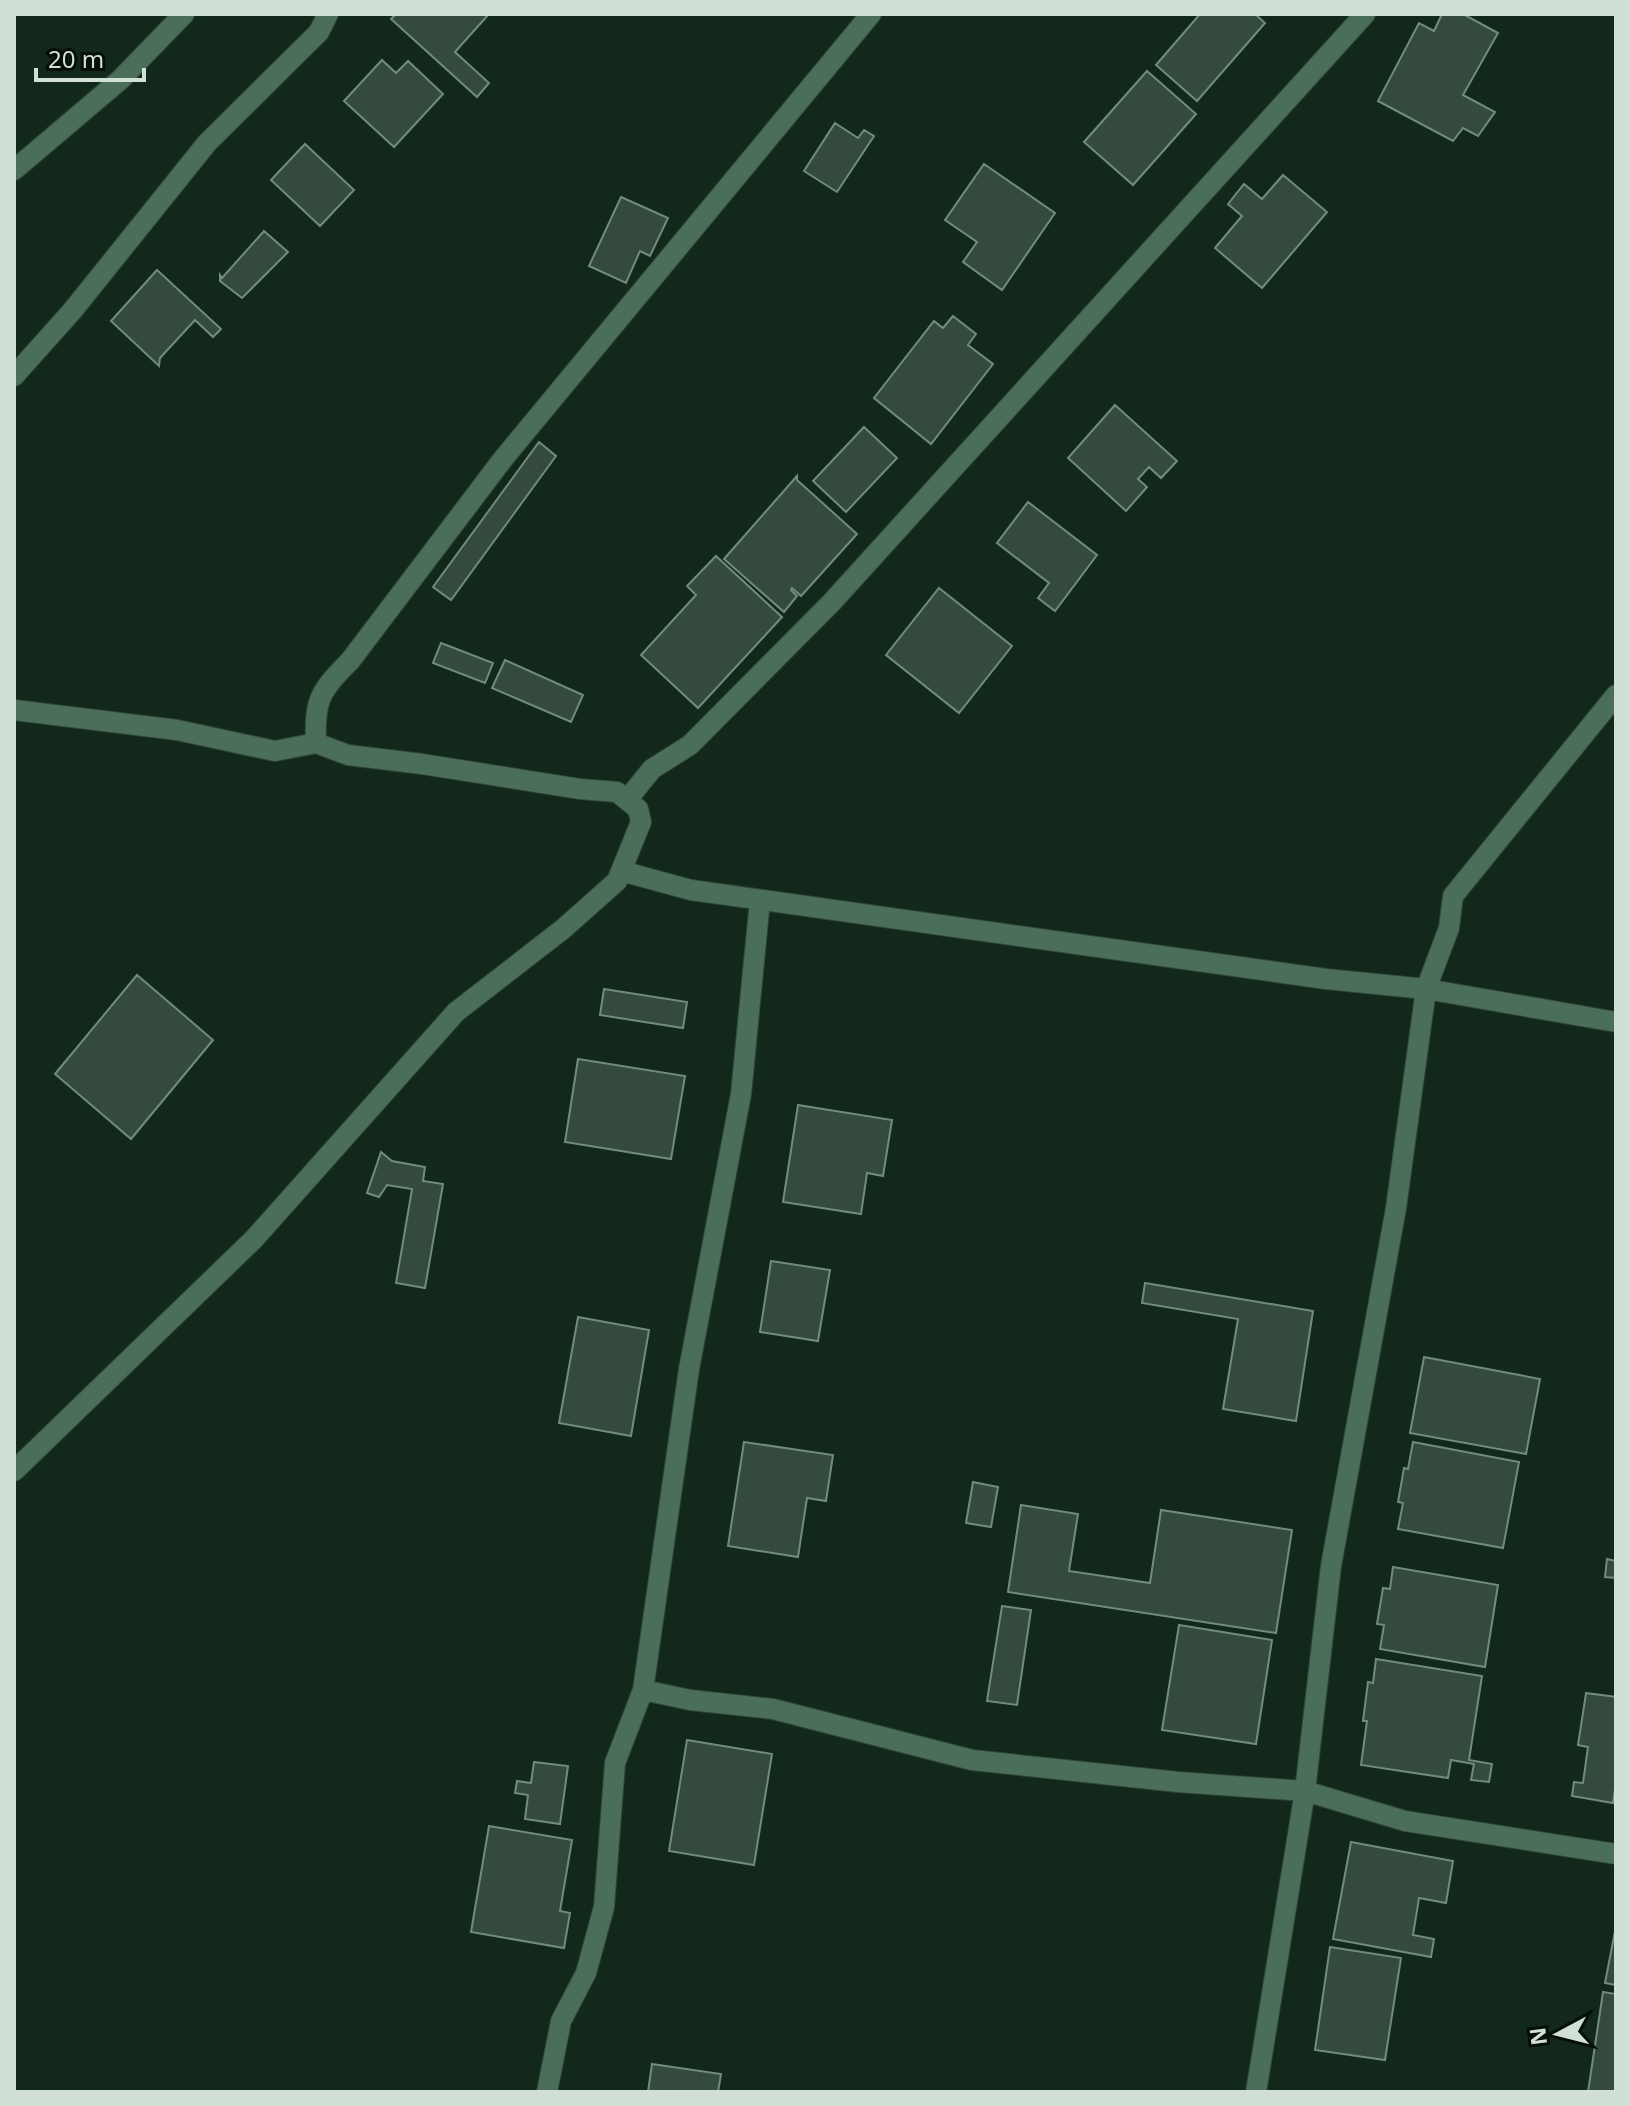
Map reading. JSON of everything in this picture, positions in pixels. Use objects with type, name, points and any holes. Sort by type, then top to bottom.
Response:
[{"type":"street","points":[[14,170],[120,80],[184,14]]},
{"type":"street","points":[[14,376],[73,310],[207,143],[319,32],[328,14]]},
{"type":"street","points":[[316,743],[314,714],[331,680],[350,661],[503,459],[871,14]]},
{"type":"street","points":[[627,800],[652,769],[690,745],[832,602],[1365,14]]},
{"type":"street","points":[[1256,2092],[1305,1791],[1331,1566],[1396,1208],[1426,989],[1449,928],[1453,896],[1616,695]]},
{"type":"street","points":[[14,710],[177,730],[275,751],[316,743],[348,755],[617,792],[638,809],[641,822],[617,881],[563,929],[456,1012],[254,1239],[14,1471]]},
{"type":"street","points":[[621,871],[691,890],[1326,979],[1426,989],[1616,1022]]},
{"type":"street","points":[[547,2092],[561,2021],[586,1973],[604,1907],[615,1763],[643,1690],[689,1369],[741,1094],[760,900]]},
{"type":"street","points":[[643,1690],[690,1700],[773,1709],[972,1760],[1178,1782],[1305,1791],[1405,1821],[1616,1854]]},
{"type":"building","points":[[396,14],[489,14],[455,52],[489,83],[477,97],[391,19]]},
{"type":"building","points":[[1200,14],[1255,14],[1265,23],[1197,101],[1156,65]]},
{"type":"building","points":[[1442,14],[1463,14],[1498,33],[1463,95],[1495,112],[1478,136],[1463,128],[1453,141],[1378,101],[1419,23],[1434,31]]},
{"type":"building","points":[[382,60],[396,73],[408,61],[443,94],[394,147],[344,101]]},
{"type":"building","points":[[1147,71],[1196,114],[1133,185],[1084,142]]},
{"type":"building","points":[[835,123],[858,138],[864,130],[874,136],[837,192],[804,171]]},
{"type":"building","points":[[305,144],[354,190],[320,226],[271,180]]},
{"type":"building","points":[[984,164],[1055,213],[1002,290],[963,262],[977,242],[945,220]]},
{"type":"building","points":[[1283,175],[1327,212],[1262,288],[1215,248],[1242,216],[1228,204],[1244,184],[1262,199]]},
{"type":"building","points":[[621,197],[668,218],[650,256],[640,251],[626,283],[589,266]]},
{"type":"building","points":[[264,231],[288,252],[242,298],[220,281],[220,275],[222,278]]},
{"type":"building","points":[[157,270],[221,329],[213,337],[195,320],[160,358],[159,366],[111,321]]},
{"type":"building","points":[[953,316],[976,334],[968,345],[993,364],[931,444],[874,398],[934,321],[943,328]]},
{"type":"building","points":[[1115,405],[1177,461],[1161,478],[1149,467],[1138,479],[1147,487],[1126,511],[1068,458]]},
{"type":"building","points":[[864,427],[897,458],[846,512],[813,481]]},
{"type":"building","points":[[539,442],[556,456],[451,600],[433,587]]},
{"type":"building","points":[[797,476],[797,480],[857,534],[801,596],[792,588],[797,596],[784,612],[724,559]]},
{"type":"building","points":[[1028,502],[1097,555],[1055,611],[1038,598],[1049,583],[997,543]]},
{"type":"building","points":[[716,556],[782,617],[698,708],[641,655],[696,595],[687,586]]},
{"type":"building","points":[[939,588],[1012,646],[959,713],[886,655]]},
{"type":"building","points":[[441,643],[493,663],[485,683],[433,663]]},
{"type":"building","points":[[505,660],[583,695],[571,722],[492,688]]},
{"type":"building","points":[[137,975],[213,1040],[131,1139],[55,1074]]},
{"type":"building","points":[[604,989],[687,1002],[683,1028],[600,1015]]},
{"type":"building","points":[[578,1059],[685,1076],[671,1159],[565,1142]]},
{"type":"building","points":[[798,1105],[892,1120],[883,1176],[867,1173],[861,1214],[783,1202]]},
{"type":"building","points":[[381,1152],[392,1161],[425,1167],[423,1181],[443,1184],[425,1288],[396,1283],[412,1189],[387,1185],[379,1197],[367,1193]]},
{"type":"building","points":[[771,1261],[830,1270],[818,1341],[760,1332]]},
{"type":"building","points":[[1145,1283],[1313,1311],[1296,1421],[1223,1409],[1238,1319],[1142,1303]]},
{"type":"building","points":[[578,1317],[649,1330],[631,1436],[559,1423]]},
{"type":"building","points":[[1424,1357],[1540,1379],[1526,1454],[1410,1433]]},
{"type":"building","points":[[744,1442],[833,1455],[826,1501],[807,1498],[798,1557],[728,1546]]},
{"type":"building","points":[[1413,1442],[1519,1462],[1503,1548],[1398,1529],[1403,1503],[1398,1502],[1404,1468],[1408,1469]]},
{"type":"building","points":[[973,1482],[998,1487],[991,1527],[966,1523]]},
{"type":"building","points":[[1021,1505],[1078,1514],[1069,1571],[1150,1583],[1161,1510],[1292,1530],[1276,1633],[1008,1592]]},
{"type":"building","points":[[1607,1559],[1616,1561],[1616,1578],[1605,1577]]},
{"type":"building","points":[[1393,1567],[1498,1585],[1485,1667],[1380,1649],[1384,1625],[1377,1624],[1383,1588],[1390,1589]]},
{"type":"building","points":[[1002,1606],[1031,1610],[1017,1705],[987,1701]]},
{"type":"building","points":[[1179,1625],[1272,1640],[1256,1744],[1162,1730]]},
{"type":"building","points":[[1376,1659],[1482,1676],[1469,1760],[1492,1764],[1489,1782],[1471,1780],[1474,1764],[1451,1760],[1448,1778],[1361,1765],[1368,1682],[1373,1683]]},
{"type":"building","points":[[1586,1693],[1616,1697],[1616,1782],[1613,1803],[1572,1796],[1574,1782],[1583,1783],[1588,1747],[1578,1745]]},
{"type":"building","points":[[687,1740],[772,1754],[754,1865],[669,1851]]},
{"type":"building","points":[[534,1762],[568,1766],[560,1824],[525,1819],[528,1795],[515,1793],[517,1781],[531,1783]]},
{"type":"building","points":[[489,1826],[572,1840],[560,1911],[570,1913],[564,1948],[471,1932]]},
{"type":"building","points":[[1351,1842],[1453,1861],[1446,1903],[1419,1898],[1413,1935],[1434,1939],[1431,1957],[1333,1939]]},
{"type":"building","points":[[1616,1926],[1616,1985],[1605,1983]]},
{"type":"building","points":[[1330,1947],[1401,1958],[1385,2060],[1315,2050]]},
{"type":"building","points":[[1603,1992],[1616,1994],[1616,2092],[1588,2092]]},
{"type":"building","points":[[652,2064],[721,2074],[718,2092],[648,2092]]}]
